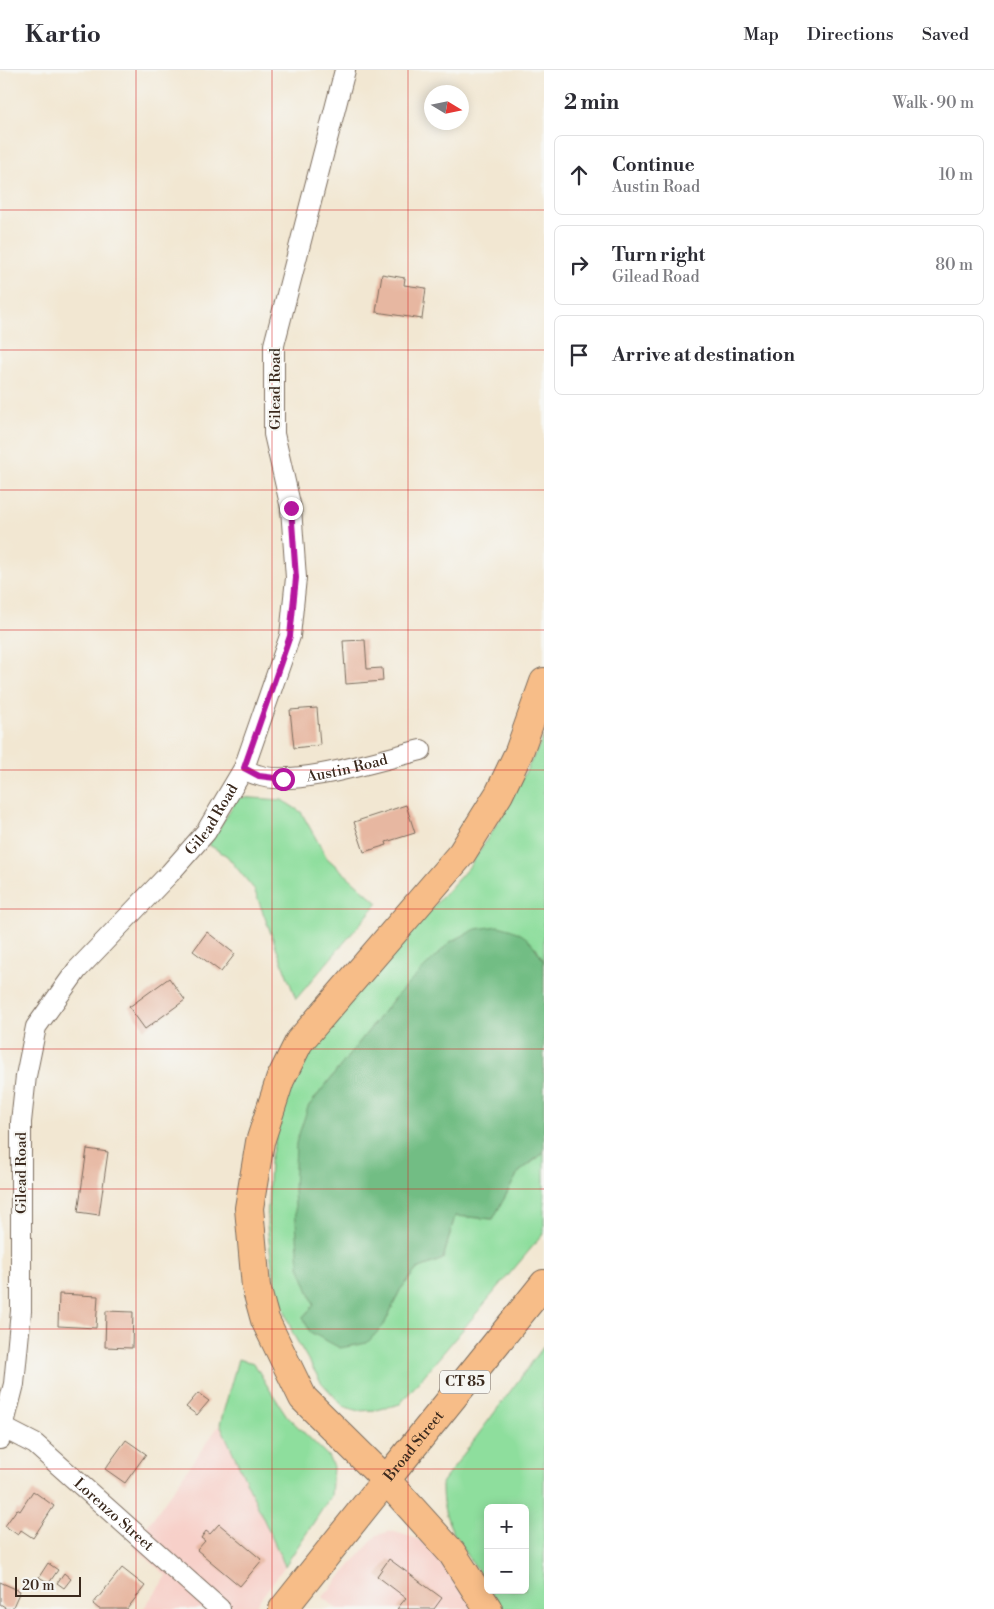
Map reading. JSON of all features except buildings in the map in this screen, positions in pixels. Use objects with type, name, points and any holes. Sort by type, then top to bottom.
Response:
[{"type":"main road","points":[[488,1609],[452,1552],[386,1480],[303,1398],[265,1320],[256,1287],[249,1208],[260,1142],[280,1080],[299,1042],[462,853],[499,794],[519,752],[544,682]]},
{"type":"main road","name":"Broad Street","points":[[283,1609],[544,1284]]},
{"type":"street","name":"Gilead Road","points":[[1,1431],[14,1384],[21,1311],[21,1122],[26,1076],[36,1027],[77,970],[206,832],[244,768],[290,636],[296,578],[291,508],[274,434],[274,346],[345,70]]},
{"type":"street","name":"Austin Road","points":[[244,768],[259,776],[283,779],[320,774],[422,750]]},
{"type":"street","name":"Lorenzo Street","points":[[1,1431],[35,1444],[220,1609]]},
{"type":"shaded area","points":[[220,1424],[285,1566],[253,1609],[143,1609],[167,1576],[133,1546]]},
{"type":"shaded area","points":[[391,1531],[425,1543],[457,1579],[474,1609],[337,1609],[323,1597],[377,1535]]},
{"type":"green space","points":[[544,736],[544,962],[536,947],[396,996],[308,1107],[314,1305],[303,1317],[384,1325],[400,1290],[417,1269],[443,1259],[455,1216],[493,1219],[518,1173],[544,1153],[544,1233],[400,1404],[377,1410],[358,1411],[343,1406],[321,1382],[293,1334],[274,1281],[267,1225],[270,1161],[284,1104],[308,1056],[339,1012],[469,867],[507,808]]},
{"type":"green space","points":[[238,797],[282,800],[301,812],[327,858],[378,903],[296,999],[254,889],[227,856],[209,845]]},
{"type":"green space","points":[[498,926],[521,934],[531,942],[544,962],[544,1152],[518,1173],[493,1219],[455,1216],[443,1259],[417,1269],[400,1290],[384,1325],[367,1343],[340,1348],[310,1332],[303,1317],[314,1305],[299,1266],[294,1191],[296,1143],[308,1107],[396,996],[450,942],[476,929]]},
{"type":"green space","points":[[544,1346],[544,1609],[502,1609],[493,1594],[529,1594],[529,1504],[484,1504],[484,1580],[461,1546],[450,1525],[443,1502],[442,1483]]},
{"type":"green space","points":[[238,1359],[254,1363],[287,1416],[328,1456],[333,1467],[331,1496],[285,1566],[220,1424]]},
{"type":"route","points":[[283,779],[259,776],[244,768],[290,636],[296,578],[291,508]]}]
